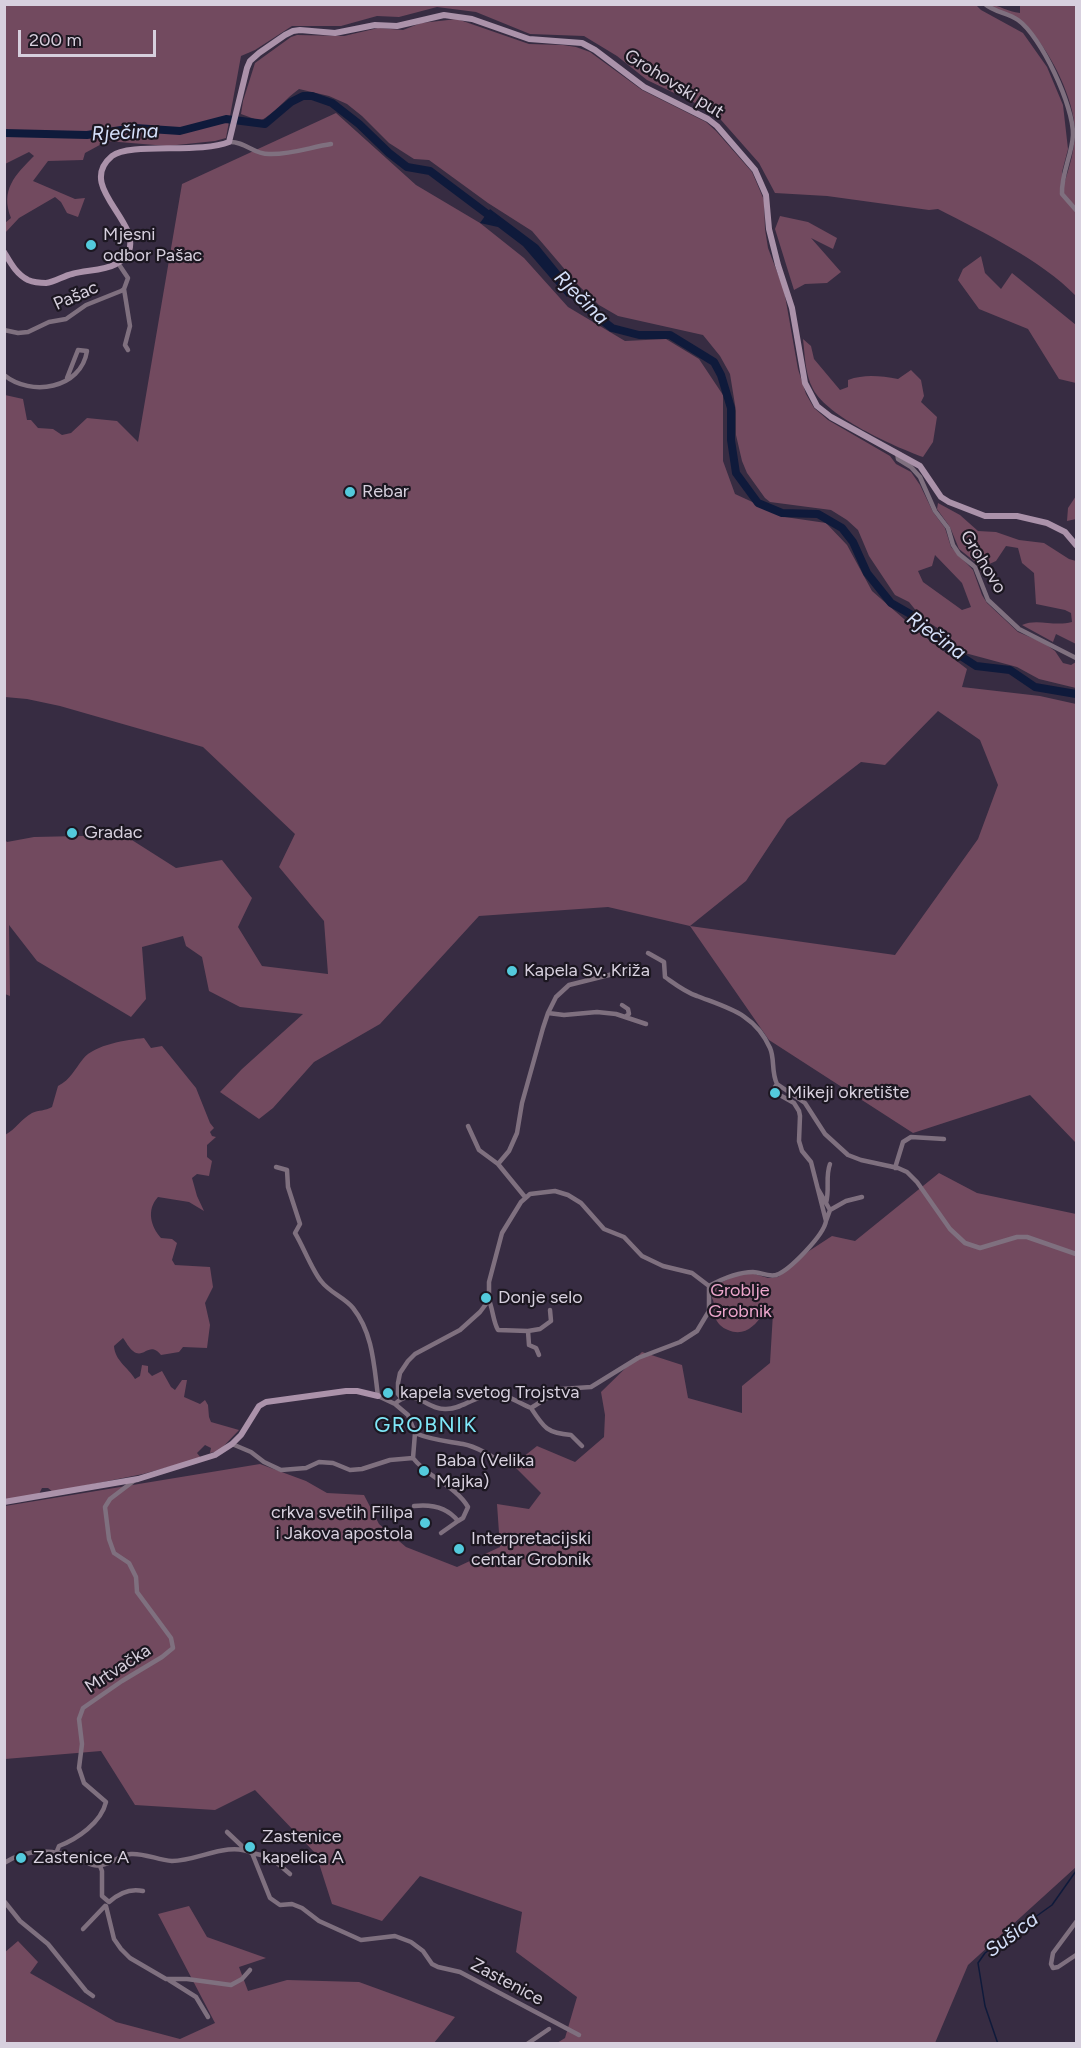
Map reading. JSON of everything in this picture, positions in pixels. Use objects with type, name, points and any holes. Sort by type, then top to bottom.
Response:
[{"type":"main road","name":"Grohovski put","points":[[230,139],[250,61],[293,31],[335,33],[375,25],[397,26],[427,18],[457,16],[529,39],[582,43],[644,87],[708,119],[717,126],[755,170],[766,195],[769,229],[792,308],[801,368],[808,392],[817,405],[831,417],[920,466],[941,497],[949,502],[985,516],[1017,516],[1047,523],[1065,532],[1077,545]]},
{"type":"main road","points":[[4,252],[18,273],[35,282],[48,283],[71,274],[118,263],[128,252],[130,238],[128,230],[104,189],[101,179],[106,162],[119,151],[127,149],[177,150],[230,139]]},
{"type":"main road","points":[[4,1502],[138,1479],[215,1455],[241,1435],[259,1406],[266,1402],[346,1391],[378,1396]]},
{"type":"street","points":[[985,4],[1012,17],[1024,26],[1046,55],[1057,79],[1070,109],[1073,134],[1062,194],[1077,210]]},
{"type":"street","points":[[230,139],[241,142],[254,152],[268,154],[331,144]]},
{"type":"street","name":"Pašac","points":[[118,263],[128,278],[124,289],[130,326],[124,345],[128,350]]},
{"type":"street","name":"Pašac","points":[[4,330],[18,333],[28,332],[49,322],[66,319],[86,305],[124,289]]},
{"type":"street","points":[[4,375],[22,385],[39,388],[54,386],[63,382],[78,371],[87,351],[78,350],[68,378]]},
{"type":"street","name":"Grohovo","points":[[897,453],[898,459],[911,467],[920,477],[935,510],[948,528],[953,545],[959,554],[975,567],[988,600],[1020,629],[1077,658]]},
{"type":"street","points":[[648,953],[664,962],[665,977],[696,996],[740,1012],[755,1026],[770,1047],[778,1094],[794,1103],[799,1111],[799,1141],[802,1150],[811,1162],[826,1221]]},
{"type":"street","points":[[498,1164],[509,1151],[517,1133],[522,1103],[548,1013],[560,992],[569,985],[629,970]]},
{"type":"street","points":[[622,1005],[628,1009],[629,1014],[626,1016]]},
{"type":"street","points":[[548,1013],[564,1015],[597,1012],[626,1016],[646,1024]]},
{"type":"street","points":[[777,1084],[805,1103],[816,1123],[843,1151],[861,1160],[907,1172],[917,1182],[950,1229],[965,1243],[980,1248],[1017,1237],[1027,1237],[1077,1254]]},
{"type":"street","points":[[468,1126],[479,1150],[498,1164],[525,1197]]},
{"type":"street","points":[[895,1168],[906,1139],[911,1137],[944,1139]]},
{"type":"street","points":[[826,1203],[828,1187],[826,1173],[830,1164]]},
{"type":"street","points":[[276,1167],[287,1170],[288,1187],[300,1224],[295,1233],[320,1280],[354,1309],[369,1339],[378,1396],[395,1404],[408,1415],[415,1433],[413,1458],[423,1469],[458,1493],[465,1503],[467,1510],[463,1518],[441,1533]]},
{"type":"street","points":[[816,1187],[830,1210]]},
{"type":"street","points":[[550,1310],[551,1321],[540,1329],[498,1330],[489,1300],[489,1282],[502,1233],[525,1197],[537,1192],[555,1191],[568,1195],[581,1203],[603,1229],[624,1238],[642,1256],[663,1266],[692,1273],[709,1286]]},
{"type":"street","points":[[709,1286],[743,1272],[778,1274],[818,1238],[823,1231],[830,1210],[862,1197]]},
{"type":"street","points":[[531,1408],[561,1389],[591,1387],[638,1358],[680,1342],[697,1331],[709,1311],[709,1286]]},
{"type":"street","points":[[401,1398],[398,1394],[398,1383],[400,1373],[408,1361],[415,1354],[460,1330],[480,1312],[489,1300]]},
{"type":"street","points":[[528,1331],[529,1345],[536,1348],[539,1355]]},
{"type":"street","points":[[395,1404],[401,1398],[415,1397],[438,1409],[448,1409],[463,1406],[486,1394],[501,1394],[531,1408],[545,1428],[553,1433],[571,1434],[582,1446]]},
{"type":"street","points":[[415,1433],[434,1440],[465,1444],[506,1465]]},
{"type":"street","points":[[232,1444],[251,1452],[264,1462],[281,1470],[306,1468],[319,1462],[333,1463],[356,1470],[390,1460],[413,1458]]},
{"type":"street","name":"Mrtvačka","points":[[57,1851],[59,1846],[76,1839],[103,1813],[106,1802],[84,1783],[79,1768],[82,1744],[79,1719],[83,1708],[173,1648],[171,1638],[137,1592],[136,1577],[129,1563],[114,1553],[109,1539],[105,1506],[110,1498],[138,1479]]},
{"type":"street","points":[[414,1506],[446,1509],[458,1521]]},
{"type":"street","points":[[227,1832],[245,1849],[270,1857],[290,1874]]},
{"type":"street","points":[[4,1863],[21,1855],[57,1851],[100,1866],[131,1854],[171,1861],[236,1848],[245,1849]]},
{"type":"street","name":"Zastenice","points":[[252,1853],[274,1903],[292,1904],[302,1908],[319,1921],[361,1940],[395,1936],[411,1941],[423,1951],[432,1964],[446,1970],[460,1971],[579,2035]]},
{"type":"street","points":[[100,1866],[102,1896],[107,1904],[114,1939],[121,1949],[130,1958],[196,1996],[208,2017]]},
{"type":"street","points":[[82,1929],[114,1897],[133,1889],[143,1891]]},
{"type":"street","points":[[4,1901],[20,1921],[48,1944],[86,1991],[93,1996]]},
{"type":"street","points":[[1077,1922],[1053,1953],[1051,1964],[1053,1968],[1058,1967],[1077,1955]]},
{"type":"street","points":[[166,1979],[231,1984],[242,1979],[250,1970]]},
{"type":"street","name":"Zastenice","points":[[549,2019],[549,2029]]},
{"type":"street","name":"Zastenice","points":[[527,2043],[558,2024]]},
{"type":"green space","points":[[5,5],[976,5],[1023,33],[1047,67],[1063,105],[1068,149],[1062,172],[1065,181],[1075,131],[1071,105],[1060,78],[1047,52],[1027,27],[988,5],[1020,13],[1020,5],[1076,5],[1076,296],[1046,270],[1029,259],[938,209],[929,210],[827,196],[775,193],[759,163],[714,112],[647,80],[617,56],[584,36],[530,34],[476,12],[437,7],[399,17],[377,16],[341,26],[292,26],[255,50],[241,56],[226,138],[167,146],[107,141],[85,153],[83,160],[48,161],[33,181],[75,199],[85,198],[78,217],[67,213],[55,197],[19,218],[5,233],[5,223],[11,218],[7,199],[8,191],[15,177],[34,156],[29,152],[5,164]]},
{"type":"green space","points":[[457,19],[529,44],[563,45],[590,52],[642,90],[706,122],[716,131],[752,172],[764,200],[768,248],[784,290],[798,369],[806,394],[814,408],[828,420],[890,456],[896,464],[911,472],[933,512],[945,528],[951,547],[973,570],[987,603],[1018,632],[1044,643],[1055,651],[1063,663],[1071,665],[1076,662],[1076,688],[1039,679],[1017,667],[965,653],[955,648],[950,636],[922,618],[909,602],[895,595],[869,556],[858,530],[847,520],[831,510],[770,502],[765,498],[747,473],[742,461],[736,435],[736,411],[730,374],[720,356],[703,335],[618,316],[599,305],[579,286],[532,231],[488,203],[429,160],[414,159],[389,143],[347,104],[329,96],[299,89],[260,121],[241,114],[255,63],[291,37],[297,35],[344,36],[378,28],[403,30],[421,23]],"holes":[[[935,555],[962,583],[971,607],[962,610],[923,582],[918,571],[932,566]]]},
{"type":"green space","points":[[336,113],[416,185],[480,223],[524,258],[568,307],[625,341],[666,339],[699,359],[723,395],[723,461],[735,494],[785,517],[826,523],[847,545],[872,591],[920,633],[967,669],[962,687],[1040,696],[1076,704],[1076,1143],[1030,1095],[913,1133],[769,1040],[690,926],[608,907],[479,916],[380,1024],[314,1062],[273,1108],[259,1119],[220,1092],[303,1014],[240,1007],[209,991],[202,957],[186,946],[183,936],[142,947],[146,999],[131,1017],[37,961],[9,925],[10,996],[5,994],[5,840],[7,842],[34,837],[124,835],[176,868],[222,860],[252,898],[238,927],[262,966],[328,974],[324,921],[279,867],[295,834],[203,747],[60,706],[5,697],[5,395],[23,399],[27,420],[31,420],[38,428],[53,429],[62,435],[71,433],[87,418],[117,421],[138,442],[182,184]],"holes":[[[938,711],[980,740],[998,785],[978,839],[895,955],[690,926],[746,881],[787,819],[861,762],[885,765]]]},
{"type":"green space","points":[[780,216],[808,222],[837,238],[833,249],[811,238],[841,272],[827,283],[805,284],[794,290],[775,229]]},
{"type":"green space","points":[[981,256],[985,273],[1001,289],[1012,273],[1076,325],[1076,383],[1059,379],[1028,329],[979,309],[958,280],[963,269]]},
{"type":"green space","points":[[803,339],[811,346],[814,359],[840,390],[848,387],[848,380],[854,378],[873,376],[898,379],[911,370],[921,380],[924,396],[921,402],[937,417],[933,442],[923,457],[862,429],[846,420],[821,400],[808,377]]},
{"type":"green space","points":[[1076,496],[1076,519],[1067,521],[1068,508]]},
{"type":"green space","points":[[938,503],[960,515],[978,531],[996,532],[1019,540],[1044,543],[1076,561],[1076,644],[1056,634],[1053,642],[1022,625],[1034,622],[1059,624],[1072,622],[1071,613],[1065,610],[1036,604],[1034,573],[1022,563],[1018,548],[1006,546],[996,561],[985,566],[982,575],[978,564],[959,549],[950,527],[937,509]]},
{"type":"green space","points":[[144,1038],[151,1048],[162,1046],[196,1088],[214,1128],[210,1132],[216,1137],[207,1145],[207,1157],[212,1161],[209,1176],[197,1174],[192,1178],[204,1211],[189,1202],[158,1197],[151,1213],[152,1224],[161,1238],[172,1239],[177,1243],[172,1260],[175,1265],[210,1267],[213,1287],[205,1303],[210,1325],[207,1348],[183,1347],[179,1352],[161,1355],[153,1349],[137,1353],[123,1338],[114,1346],[115,1351],[119,1360],[135,1379],[140,1376],[142,1365],[148,1366],[148,1372],[152,1376],[162,1371],[175,1390],[182,1380],[187,1380],[184,1397],[200,1404],[205,1400],[211,1422],[239,1430],[219,1451],[210,1453],[211,1448],[205,1445],[197,1453],[201,1458],[143,1474],[53,1492],[48,1488],[42,1488],[39,1494],[5,1501],[5,1135],[32,1113],[52,1107],[58,1086],[69,1077],[88,1054],[112,1044]]},
{"type":"green space","name":"Groblje Grobnik","points":[[939,1173],[977,1193],[1076,1214],[1076,1867],[968,1965],[935,2043],[557,2043],[565,2038],[577,1997],[516,1952],[522,1912],[420,1876],[382,1921],[332,1904],[316,1854],[255,1790],[215,1810],[135,1805],[101,1751],[5,1759],[5,1506],[260,1464],[306,1481],[327,1493],[364,1495],[379,1524],[406,1547],[457,1567],[500,1547],[497,1504],[529,1509],[541,1493],[513,1465],[537,1446],[575,1462],[604,1437],[605,1415],[601,1392],[642,1352],[682,1365],[688,1398],[742,1413],[742,1386],[770,1363],[773,1313],[763,1314],[753,1326],[744,1331],[734,1332],[726,1329],[718,1323],[714,1314],[712,1298],[715,1286],[732,1277],[751,1273],[768,1278],[778,1277],[809,1251],[832,1236],[855,1241]]},
{"type":"green space","points":[[189,1906],[207,1937],[266,1958],[239,1967],[248,1991],[287,1980],[359,1982],[455,2017],[434,2043],[5,2043],[4,1953],[18,1941],[38,1962],[30,1973],[116,2022],[180,2039],[215,2023],[158,1914]]},
{"type":"water","points":[[490,209],[538,245],[574,289],[567,297],[523,246],[498,227],[480,223]]},
{"type":"waterway","name":"Rječina","points":[[4,133],[87,135],[135,128],[180,131],[226,119],[265,124],[291,102],[303,96],[312,96],[332,103],[407,167],[430,171],[494,219]]},
{"type":"waterway","name":"Rječina","points":[[564,284],[583,305],[612,328],[639,335],[670,335],[714,362],[721,375],[731,408],[731,440],[736,473],[758,503],[782,513],[818,514],[842,528],[853,542],[867,573],[891,603],[912,615],[950,649],[976,666],[1010,670],[1035,687],[1076,694]]},
{"type":"waterway","name":"Sušica","points":[[998,2044],[985,2006],[978,1963],[985,1953],[1052,1905],[1076,1871]]},
{"type":"place","name":"Mjesni odbor Pašac","points":[[91,245]]},
{"type":"place","name":"Rebar","points":[[350,492]]},
{"type":"place","name":"Gradac","points":[[72,833]]},
{"type":"place","name":"Kapela Sv. Križa","points":[[512,971]]},
{"type":"place","name":"Mikeji okretište","points":[[775,1093]]},
{"type":"place","name":"Donje selo","points":[[486,1298]]},
{"type":"place","name":"kapela svetog Trojstva","points":[[388,1393]]},
{"type":"place","name":"Baba (Velika Majka)","points":[[424,1471]]},
{"type":"place","name":"crkva svetih Filipa i Jakova apostola","points":[[425,1523]]},
{"type":"place","name":"Interpretacijski centar Grobnik","points":[[459,1549]]},
{"type":"place","name":"Zastenice kapelica A","points":[[250,1847]]},
{"type":"place","name":"Zastenice A","points":[[21,1858]]},
{"type":"district","name":"GROBNIK","points":[[426,1426]]}]
